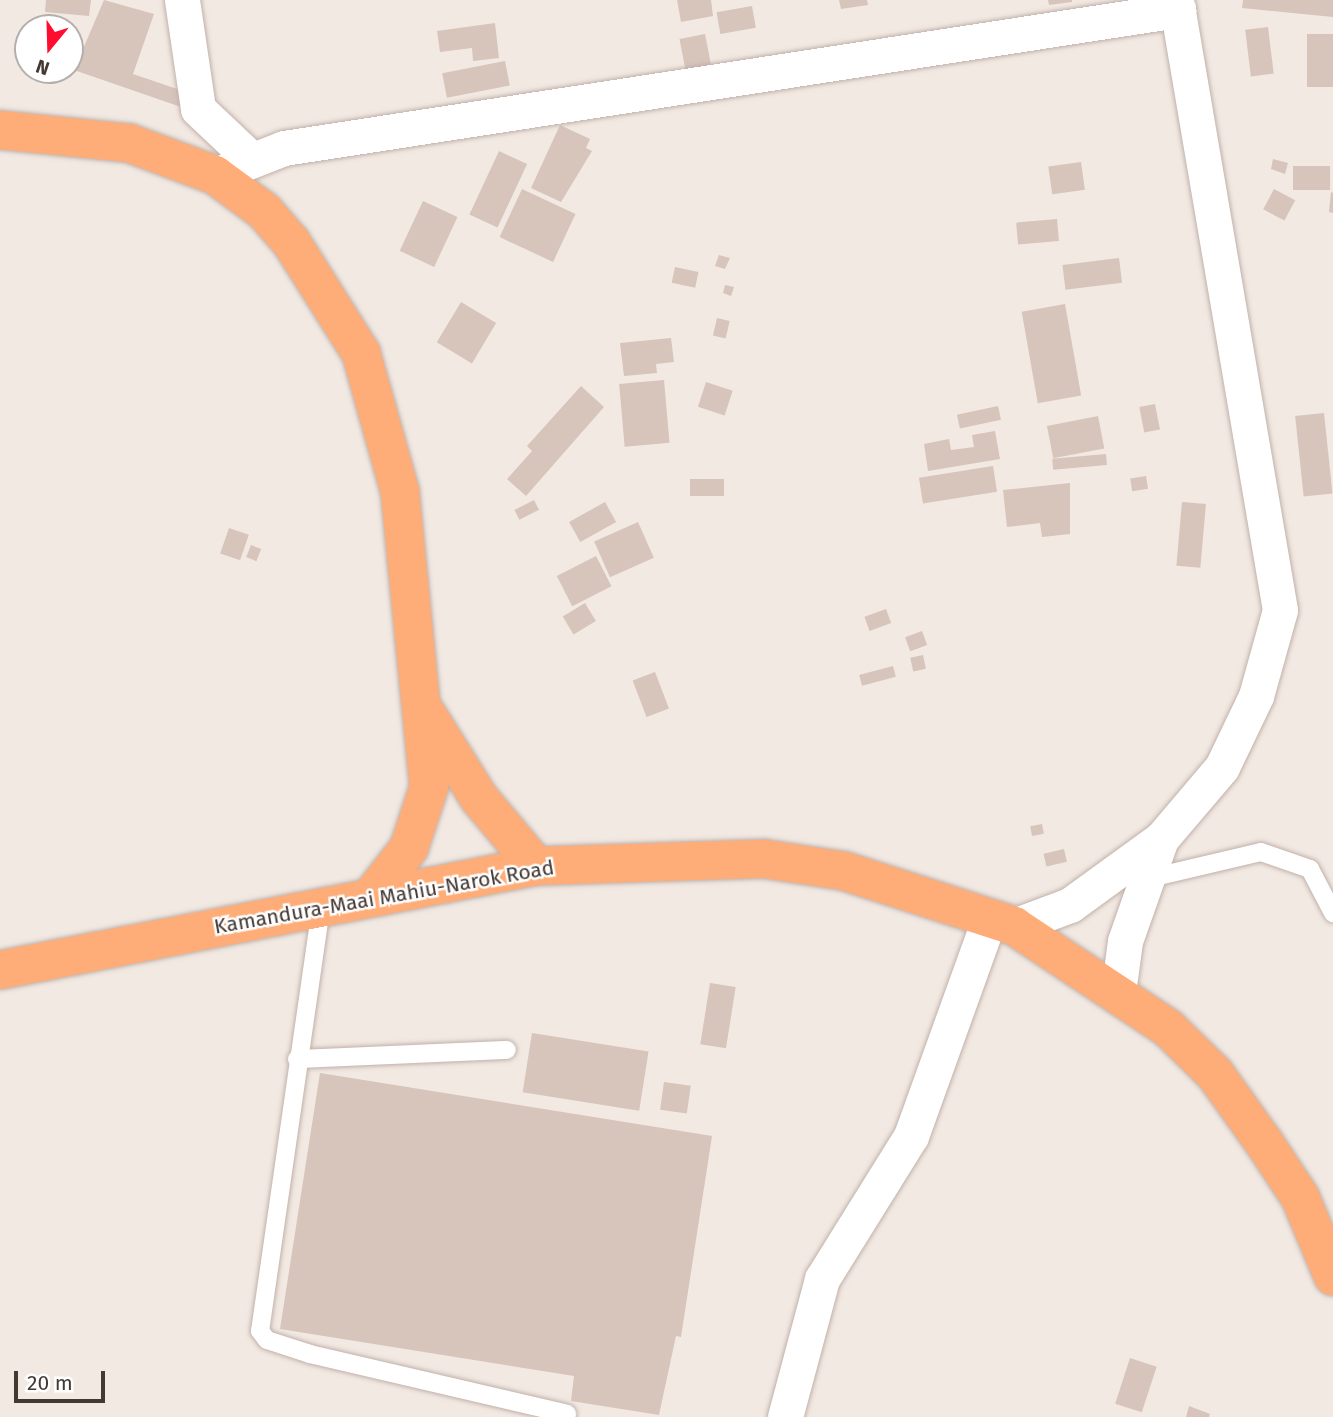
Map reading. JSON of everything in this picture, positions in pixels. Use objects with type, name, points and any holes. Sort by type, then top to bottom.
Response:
[{"type":"highway","points":[[0,118],[18,131],[129,143],[215,174],[264,211],[291,242],[361,353],[400,492],[425,711],[429,787],[419,824],[370,898]]},
{"type":"highway","points":[[425,711],[479,798],[536,866]]},
{"type":"highway","name":"Kamandura-Maai Mahiu-Narok Road","points":[[0,970],[536,866],[765,859],[844,871],[1002,921],[1118,993],[1215,1074],[1300,1197],[1333,1276]]},
{"type":"street","points":[[182,0],[198,109],[250,158]]},
{"type":"street","points":[[215,174],[250,158],[1177,5],[1279,610],[1256,696],[1223,766],[1161,839],[1070,905],[1002,921],[911,1136],[822,1279],[785,1417]]},
{"type":"street","points":[[1118,993],[1125,941],[1161,839]]},
{"type":"lane","points":[[1146,879],[1261,852],[1310,869],[1333,913]]},
{"type":"lane","points":[[321,908],[297,1059],[260,1331],[267,1340],[310,1354],[567,1414]]},
{"type":"lane","points":[[297,1059],[508,1050]]},
{"type":"building","points":[[46,0],[91,0],[89,16],[45,12]]},
{"type":"building","points":[[104,0],[154,14],[133,74],[186,92],[181,107],[84,73],[84,47]]},
{"type":"building","points":[[677,0],[711,0],[713,16],[681,22]]},
{"type":"building","points":[[839,0],[867,0],[868,5],[841,9]]},
{"type":"building","points":[[1048,0],[1072,0],[1072,2],[1049,5]]},
{"type":"building","points":[[1243,0],[1333,0],[1333,17],[1242,8]]},
{"type":"building","points":[[752,6],[756,28],[720,34],[717,12]]},
{"type":"building","points":[[495,23],[499,58],[473,61],[472,48],[440,52],[437,31]]},
{"type":"building","points":[[1268,27],[1274,74],[1251,76],[1245,30]]},
{"type":"building","points":[[705,34],[711,65],[686,70],[679,39]]},
{"type":"building","points":[[1307,34],[1333,34],[1333,87],[1307,87]]},
{"type":"building","points":[[505,61],[510,86],[447,98],[442,73]]},
{"type":"building","points":[[560,125],[590,139],[586,148],[592,151],[561,202],[531,188]]},
{"type":"building","points":[[499,151],[527,164],[498,228],[469,214]]},
{"type":"building","points":[[1273,159],[1288,163],[1285,174],[1271,169]]},
{"type":"building","points":[[1081,162],[1085,190],[1052,194],[1048,167]]},
{"type":"building","points":[[1293,166],[1330,166],[1330,190],[1293,190]]},
{"type":"building","points":[[522,189],[575,214],[553,262],[500,237]]},
{"type":"building","points":[[1274,189],[1295,200],[1284,221],[1263,209]]},
{"type":"building","points":[[1331,192],[1333,193],[1333,213],[1329,212]]},
{"type":"building","points":[[423,201],[457,217],[434,267],[400,251]]},
{"type":"building","points":[[1057,219],[1059,241],[1018,244],[1016,223]]},
{"type":"building","points":[[719,255],[730,258],[725,269],[715,266]]},
{"type":"building","points":[[1119,258],[1122,283],[1065,290],[1062,265]]},
{"type":"building","points":[[675,267],[698,272],[695,288],[672,283]]},
{"type":"building","points":[[725,285],[734,287],[731,296],[723,293]]},
{"type":"building","points":[[461,302],[496,323],[472,363],[437,342]]},
{"type":"building","points":[[1065,304],[1081,396],[1038,403],[1022,312]]},
{"type":"building","points":[[717,318],[730,321],[726,338],[713,336]]},
{"type":"building","points":[[671,338],[674,362],[656,364],[657,373],[624,376],[620,343]]},
{"type":"building","points":[[664,380],[669,443],[625,447],[619,384]]},
{"type":"building","points":[[706,382],[733,391],[725,415],[698,407]]},
{"type":"building","points":[[581,386],[604,407],[526,496],[507,479],[532,451],[527,446]]},
{"type":"building","points":[[1155,404],[1160,430],[1144,433],[1139,407]]},
{"type":"building","points":[[998,406],[1001,420],[960,428],[957,415]]},
{"type":"building","points":[[1324,413],[1332,494],[1304,497],[1295,416]]},
{"type":"building","points":[[1098,416],[1104,448],[1053,458],[1047,426]]},
{"type":"building","points":[[995,431],[1000,459],[928,471],[924,444],[949,439],[951,450],[974,447],[972,435]]},
{"type":"building","points":[[1106,454],[1107,465],[1053,470],[1052,459]]},
{"type":"building","points":[[993,466],[997,492],[923,503],[919,478]]},
{"type":"building","points":[[1146,476],[1148,489],[1132,491],[1130,479]]},
{"type":"building","points":[[690,479],[724,479],[724,496],[690,496]]},
{"type":"building","points":[[1070,483],[1070,534],[1042,537],[1040,523],[1007,527],[1003,490]]},
{"type":"building","points":[[534,500],[539,510],[519,520],[514,510]]},
{"type":"building","points":[[605,502],[616,522],[580,542],[569,522]]},
{"type":"building","points":[[1182,502],[1206,504],[1200,568],[1176,566]]},
{"type":"building","points":[[638,522],[654,558],[610,577],[594,542]]},
{"type":"building","points":[[229,528],[249,535],[240,560],[220,554]]},
{"type":"building","points":[[251,545],[261,549],[256,561],[246,557]]},
{"type":"building","points":[[596,556],[611,586],[572,606],[557,576]]},
{"type":"building","points":[[585,603],[596,621],[574,634],[563,616]]},
{"type":"building","points":[[886,609],[891,623],[870,631],[864,617]]},
{"type":"building","points":[[922,631],[927,645],[910,651],[905,637]]},
{"type":"building","points":[[923,655],[926,669],[913,671],[910,658]]},
{"type":"building","points":[[893,666],[896,677],[862,686],[859,675]]},
{"type":"building","points":[[655,672],[669,708],[647,717],[633,681]]},
{"type":"building","points":[[1042,824],[1044,834],[1032,836],[1030,826]]},
{"type":"building","points":[[1064,849],[1067,862],[1046,866],[1044,854]]},
{"type":"building","points":[[710,983],[736,987],[726,1048],[700,1044]]},
{"type":"building","points":[[532,1033],[649,1051],[639,1111],[523,1092]]},
{"type":"building","points":[[320,1073],[712,1136],[681,1337],[676,1336],[659,1415],[571,1401],[574,1376],[280,1329]]},
{"type":"building","points":[[664,1082],[691,1086],[687,1113],[660,1110]]},
{"type":"building","points":[[1130,1358],[1157,1367],[1142,1412],[1115,1404]]},
{"type":"building","points":[[1189,1406],[1210,1414],[1209,1417],[1186,1417]]}]
